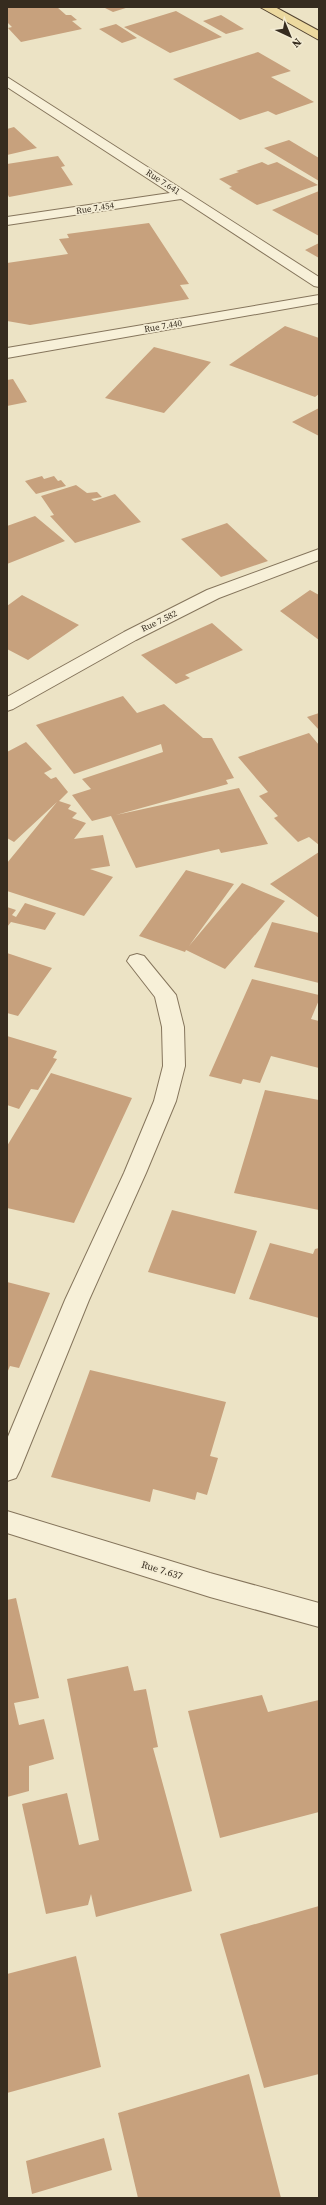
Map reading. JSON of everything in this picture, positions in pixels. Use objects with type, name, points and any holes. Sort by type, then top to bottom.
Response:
[{"type":"main road","points":[[266,7],[319,36]]},
{"type":"street","name":"Rue 7.641","points":[[7,81],[319,283]]},
{"type":"street","name":"Rue 7.454","points":[[7,221],[183,195]]},
{"type":"street","name":"Rue 7.440","points":[[7,353],[319,299]]},
{"type":"street","name":"Rue 7.582","points":[[7,705],[130,636],[213,594],[319,554]]},
{"type":"street","points":[[7,1470],[77,1300],[135,1173],[164,1101],[174,1066],[173,1027],[166,995],[137,961]]},
{"type":"street","name":"Rue 7.637","points":[[7,1522],[210,1585],[319,1615]]},
{"type":"building","points":[[7,7],[57,7],[66,15],[71,15],[77,20],[72,21],[82,29],[21,42],[8,28],[12,27],[7,22]]},
{"type":"building","points":[[103,7],[129,7],[113,12]]},
{"type":"building","points":[[176,11],[222,37],[170,53],[124,27]]},
{"type":"building","points":[[221,15],[244,29],[226,34],[203,21]]},
{"type":"building","points":[[116,24],[137,38],[122,43],[99,29]]},
{"type":"building","points":[[258,52],[291,71],[271,77],[314,102],[276,115],[268,111],[240,120],[173,79]]},
{"type":"building","points":[[14,127],[37,148],[7,155],[7,129]]},
{"type":"building","points":[[289,140],[319,158],[319,181],[264,148]]},
{"type":"building","points":[[58,156],[65,166],[61,167],[73,185],[9,197],[7,193],[7,164]]},
{"type":"building","points":[[262,162],[268,165],[277,162],[318,185],[257,205],[229,188],[232,187],[219,179]]},
{"type":"building","points":[[319,191],[319,236],[272,210]]},
{"type":"building","points":[[149,223],[189,284],[180,285],[189,299],[30,325],[7,321],[7,263],[68,254],[59,239],[69,238],[67,234]]},
{"type":"building","points":[[319,243],[319,258],[305,250]]},
{"type":"building","points":[[285,326],[319,338],[319,394],[315,397],[229,365]]},
{"type":"building","points":[[154,347],[211,362],[164,413],[105,398]]},
{"type":"building","points":[[13,379],[27,402],[7,406],[7,380]]},
{"type":"building","points":[[319,408],[319,436],[292,422]]},
{"type":"building","points":[[42,476],[44,479],[54,476],[58,481],[61,480],[66,486],[36,494],[25,481]]},
{"type":"building","points":[[76,485],[87,493],[97,492],[102,497],[91,499],[94,501],[115,494],[141,522],[75,543],[50,516],[54,515],[41,496]]},
{"type":"building","points":[[35,516],[65,541],[7,564],[7,526]]},
{"type":"building","points":[[227,523],[268,561],[221,577],[181,539]]},
{"type":"building","points":[[310,590],[319,595],[319,640],[280,611]]},
{"type":"building","points":[[22,595],[79,625],[28,660],[7,649],[7,606]]},
{"type":"building","points":[[212,623],[243,650],[185,675],[190,678],[176,684],[141,655]]},
{"type":"building","points":[[123,696],[137,713],[164,704],[203,738],[212,738],[234,778],[226,780],[228,784],[116,815],[239,788],[268,844],[221,853],[219,849],[136,868],[111,816],[92,821],[72,795],[91,789],[82,779],[163,752],[161,744],[74,774],[36,725]]},
{"type":"building","points":[[319,713],[319,730],[307,717]]},
{"type":"building","points":[[309,733],[319,745],[319,845],[309,837],[298,842],[274,818],[278,816],[259,796],[268,792],[238,757]]},
{"type":"building","points":[[26,742],[52,769],[44,773],[51,779],[56,777],[68,792],[59,801],[71,805],[68,809],[77,813],[72,818],[86,823],[74,839],[103,835],[110,866],[90,869],[113,877],[84,916],[7,891],[7,863],[57,802],[14,842],[7,838],[7,752]]},
{"type":"building","points":[[319,852],[319,918],[270,884]]},
{"type":"building","points":[[186,870],[234,884],[189,946],[242,883],[285,901],[225,969],[186,950],[185,952],[139,936]]},
{"type":"building","points":[[25,903],[56,913],[45,930],[11,922],[7,927],[7,907],[16,910],[12,915],[16,917]]},
{"type":"building","points":[[272,922],[319,933],[319,983],[254,967]]},
{"type":"building","points":[[7,953],[52,968],[18,1016],[7,1013]]},
{"type":"building","points":[[252,979],[319,995],[319,1000],[311,1019],[319,1021],[319,1068],[271,1056],[260,1083],[243,1079],[241,1084],[209,1076]]},
{"type":"building","points":[[7,1036],[57,1051],[53,1058],[57,1059],[38,1090],[31,1089],[19,1109],[7,1105]]},
{"type":"building","points":[[51,1073],[132,1098],[74,1223],[7,1208],[7,1146]]},
{"type":"building","points":[[265,1090],[319,1100],[319,1210],[234,1193]]},
{"type":"building","points":[[172,1210],[257,1231],[235,1294],[148,1272]]},
{"type":"building","points":[[270,1243],[313,1254],[315,1249],[319,1248],[319,1318],[249,1299]]},
{"type":"building","points":[[7,1282],[50,1293],[19,1368],[10,1366],[7,1373]]},
{"type":"building","points":[[90,1370],[226,1402],[210,1456],[218,1458],[207,1495],[197,1492],[195,1500],[153,1489],[150,1502],[51,1477]]},
{"type":"building","points":[[16,1598],[39,1698],[14,1703],[19,1725],[44,1719],[54,1759],[29,1766],[29,1791],[7,1797],[7,1600]]},
{"type":"building","points":[[128,1666],[134,1691],[146,1689],[158,1747],[153,1748],[192,1891],[96,1917],[91,1894],[88,1905],[46,1914],[22,1804],[67,1793],[79,1845],[99,1840],[67,1679]]},
{"type":"building","points":[[262,1695],[268,1712],[319,1700],[319,1812],[220,1838],[188,1711]]},
{"type":"building","points":[[319,1906],[319,2074],[264,2088],[220,1934]]},
{"type":"building","points":[[76,1956],[101,2067],[7,2093],[7,1974]]},
{"type":"building","points":[[249,2074],[281,2198],[138,2198],[118,2113]]},
{"type":"building","points":[[104,2138],[112,2170],[32,2194],[26,2161]]}]
